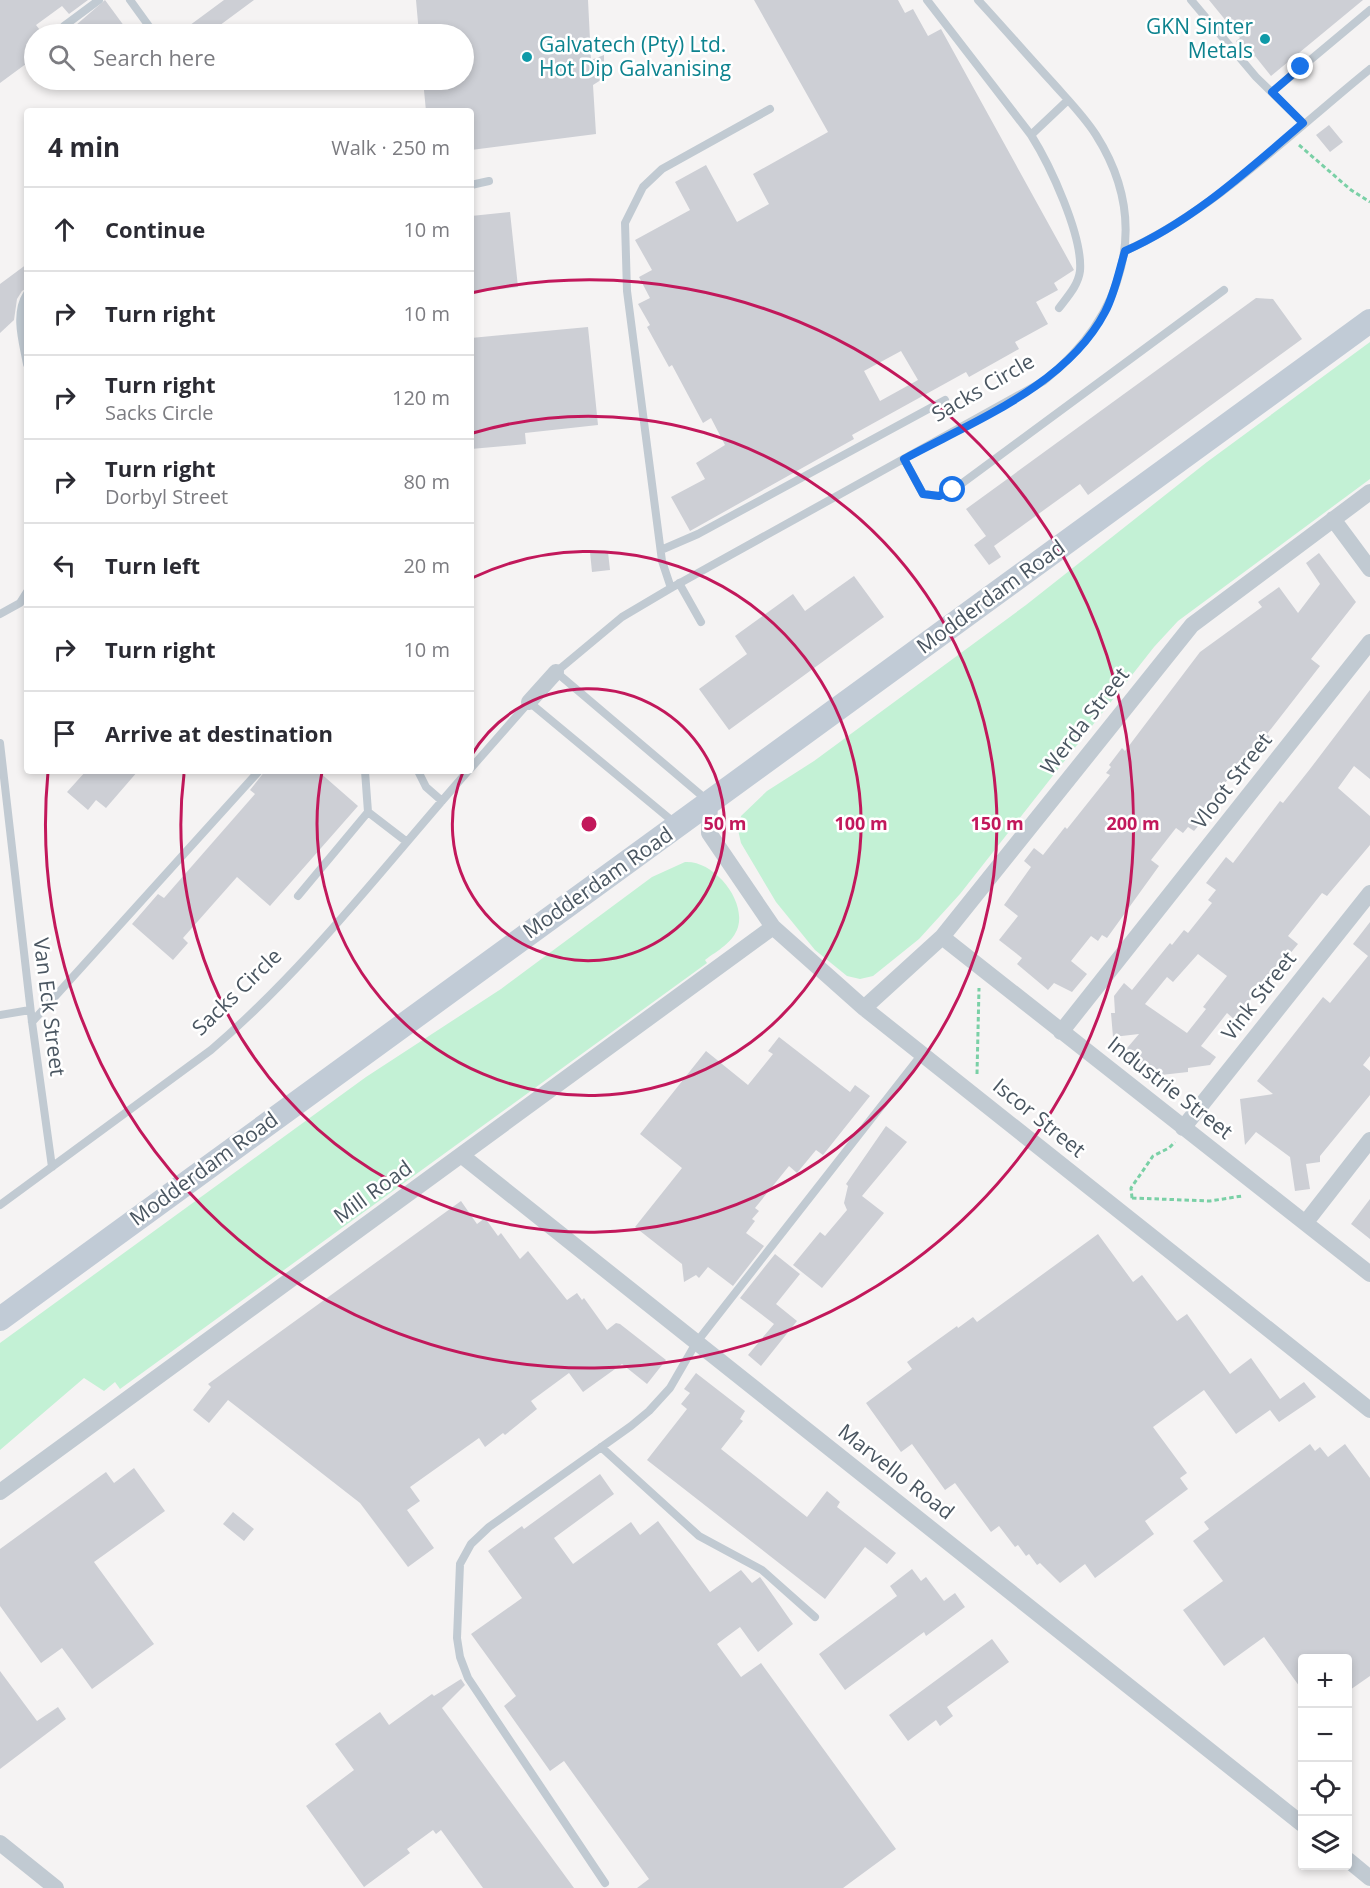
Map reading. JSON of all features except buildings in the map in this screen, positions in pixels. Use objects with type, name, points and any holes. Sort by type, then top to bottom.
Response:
[{"type":"street","name":"Modderdam Road","points":[[0,1319],[459,982],[678,826],[1370,321]]},
{"type":"street","name":"Werda Street","points":[[864,1008],[942,937],[1192,625],[1370,492]]},
{"type":"street","points":[[1334,519],[1370,569]]},
{"type":"street","name":"Vloot Street","points":[[1061,1032],[1370,642]]},
{"type":"street","name":"Sacks Circle","points":[[529,702],[556,672]]},
{"type":"street","points":[[678,826],[709,833],[710,802]]},
{"type":"street","name":"Iscor Street","points":[[709,833],[773,927],[864,1008],[1370,1410]]},
{"type":"street","name":"Vink Street","points":[[1183,1128],[1370,892]]},
{"type":"street","name":"Mill Road","points":[[0,1492],[773,927]]},
{"type":"street","name":"Industrie Street","points":[[942,937],[1370,1274]]},
{"type":"street","points":[[1306,1222],[1370,1140]]},
{"type":"street","name":"Marvello Road","points":[[461,1155],[1298,1821]]},
{"type":"street","points":[[0,1843],[56,1888]]},
{"type":"street","points":[[1352,1864],[1370,1878]]},
{"type":"lane","points":[[67,24],[99,0]]},
{"type":"lane","points":[[130,0],[147,24]]},
{"type":"lane","points":[[927,0],[1031,135],[1059,191],[1073,230],[1080,264],[1076,285],[1059,308]]},
{"type":"lane","name":"Sacks Circle","points":[[556,672],[622,617],[1044,381],[1068,362],[1089,338],[1105,312],[1125,251],[1122,201],[1115,175],[1095,133],[978,0]]},
{"type":"lane","points":[[1191,0],[1250,71],[1303,123]]},
{"type":"lane","points":[[1272,92],[1370,10]]},
{"type":"lane","points":[[1125,251],[1156,236],[1196,211],[1370,69]]},
{"type":"lane","points":[[1031,135],[1068,100]]},
{"type":"lane","points":[[701,622],[675,586],[661,550],[627,291],[623,241],[625,223],[643,187],[662,168],[770,109]]},
{"type":"lane","points":[[474,184],[489,181]]},
{"type":"lane","points":[[904,459],[923,494],[939,496],[953,490],[1224,290]]},
{"type":"lane","points":[[24,299],[21,332],[24,348]]},
{"type":"lane","points":[[661,550],[698,534],[945,400]]},
{"type":"lane","points":[[0,614],[20,603],[24,597]]},
{"type":"lane","points":[[556,672],[710,802]]},
{"type":"lane","points":[[529,702],[678,826]]},
{"type":"lane","name":"Sacks Circle","points":[[474,765],[529,702]]},
{"type":"lane","name":"Van Eck Street","points":[[0,743],[30,1010],[52,1167]]},
{"type":"lane","points":[[32,1022],[256,774]]},
{"type":"lane","points":[[298,896],[368,812],[365,774]]},
{"type":"lane","points":[[420,774],[426,787],[442,801]]},
{"type":"lane","name":"Sacks Circle","points":[[0,1205],[211,1050],[240,1025],[296,968],[466,774]]},
{"type":"lane","points":[[368,812],[407,842]]},
{"type":"lane","points":[[0,1015],[30,1010]]},
{"type":"lane","points":[[605,1884],[478,1696],[460,1657],[457,1638],[460,1564],[471,1544],[489,1527],[631,1426],[663,1395],[696,1342],[922,1054]]},
{"type":"lane","points":[[601,1447],[699,1536],[762,1570],[815,1617]]},
{"type":"path","points":[[1290,134],[1299,146],[1351,190],[1370,202]]},
{"type":"path","points":[[980,1100],[976,1075],[979,980],[983,970]]},
{"type":"path","points":[[1132,1198],[1131,1188],[1153,1156],[1169,1148],[1183,1128]]},
{"type":"path","points":[[1113,1207],[1132,1198],[1210,1201],[1242,1196],[1259,1187]]},
{"type":"green space","points":[[1370,342],[1370,479],[1178,621],[1154,647],[960,894],[919,939],[873,976],[860,979],[847,976],[815,950],[776,902],[741,843],[738,830],[741,816],[767,791],[814,761],[1026,605],[1207,462]]},
{"type":"green space","points":[[685,862],[696,863],[716,874],[725,883],[737,905],[739,916],[736,933],[724,946],[705,960],[707,963],[120,1389],[115,1382],[104,1391],[84,1378],[0,1450],[0,1343],[366,1077],[501,989],[652,877]]},
{"type":"place","name":"GKN Sinter Metals","points":[[1265,39]]},
{"type":"place","name":"Galvatech (Pty) Ltd. Hot Dip Galvanising","points":[[527,57]]},
{"type":"route","points":[[953,490],[932,497],[923,494],[904,459],[1044,381],[1068,362],[1089,338],[1105,312],[1125,251],[1171,228],[1196,211],[1303,123],[1272,92],[1301,67]]}]
